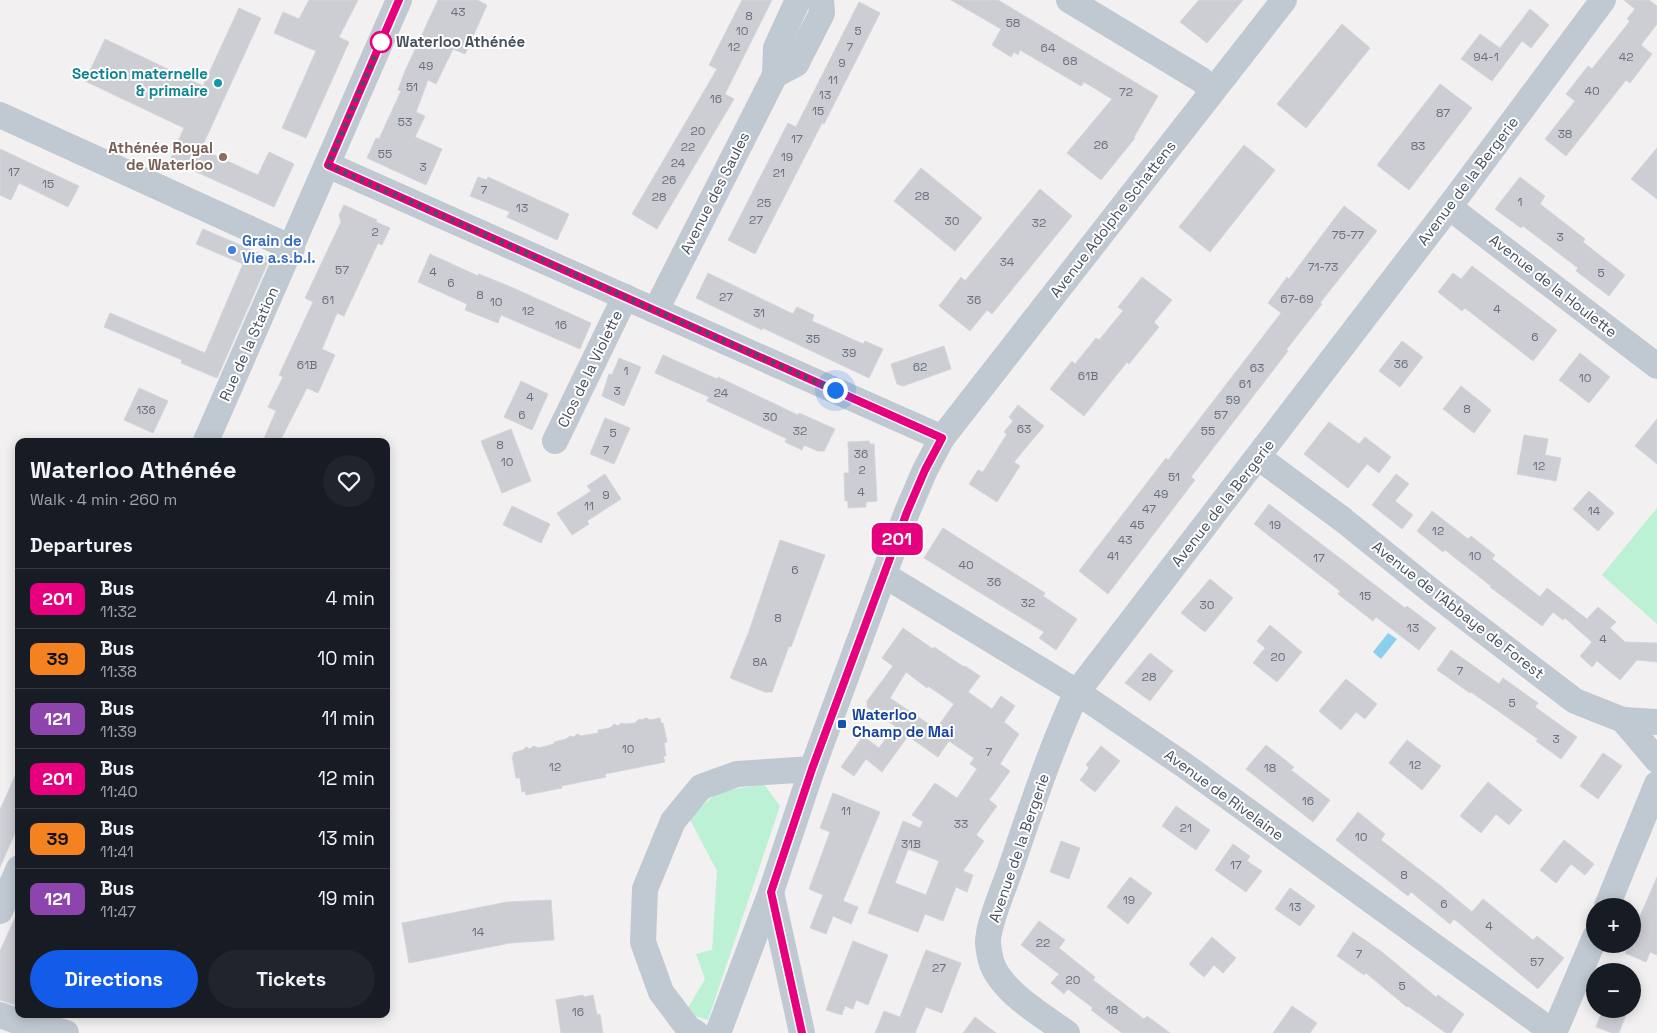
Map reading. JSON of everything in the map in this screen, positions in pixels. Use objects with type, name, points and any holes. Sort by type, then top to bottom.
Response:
[{"type":"street","name":"Rue de la Station","points":[[207,438],[399,0]]},
{"type":"street","name":"Avenue des Saules","points":[[656,310],[775,75],[776,48],[798,0]]},
{"type":"street","points":[[775,75],[796,64],[822,13],[821,0]]},
{"type":"street","points":[[1069,0],[1200,79],[1213,90]]},
{"type":"street","name":"Avenue Adolphe Schattens","points":[[718,1033],[771,892],[812,769],[914,495],[942,438],[1284,0]]},
{"type":"street","name":"Avenue de la Bergerie","points":[[1067,1033],[1017,996],[999,980],[991,962],[988,942],[993,919],[1030,813],[1065,718],[1077,692],[1450,206],[1603,0]]},
{"type":"street","points":[[0,115],[292,248]]},
{"type":"street","points":[[328,165],[942,438]]},
{"type":"street","name":"Avenue de la Houlette","points":[[1450,206],[1657,366]]},
{"type":"street","name":"Clos de la Violette","points":[[555,441],[625,297]]},
{"type":"street","name":"Avenue de l'Abbaye de Forest","points":[[1258,457],[1342,519],[1435,594],[1575,702],[1623,720],[1657,760]]},
{"type":"street","name":"Avenue de Rivelaine","points":[[884,575],[1077,692],[1184,766],[1554,1033]]},
{"type":"street","points":[[1623,720],[1657,722]]},
{"type":"street","points":[[696,1033],[688,1028],[661,992],[643,942],[645,890],[673,821],[701,787],[719,780],[737,774],[812,769]]},
{"type":"street","points":[[1611,898],[1657,784]]},
{"type":"street","points":[[0,911],[15,877]]},
{"type":"street","points":[[771,892],[802,1033]]},
{"type":"street","points":[[1554,1033],[1588,953]]},
{"type":"street","points":[[0,1015],[19,1022],[39,1025],[66,1033]]},
{"type":"green space","points":[[1657,508],[1657,624],[1602,575]]},
{"type":"green space","points":[[764,784],[780,806],[708,1020],[685,1013],[705,979],[696,954],[712,950],[717,871],[689,818],[718,792]]},
{"type":"water","points":[[1388,633],[1397,639],[1381,659],[1373,652]]},
{"type":"building","points":[[309,0],[358,0],[339,37],[349,42],[306,138],[282,128],[316,51],[274,33],[283,12],[299,19]]},
{"type":"building","points":[[438,0],[477,0],[487,5],[465,54],[453,49],[436,84],[428,80],[416,112],[425,116],[415,137],[442,149],[426,185],[367,158],[376,138],[379,139],[401,91],[398,90],[405,71]]},
{"type":"building","points":[[742,0],[772,0],[725,94],[734,99],[657,229],[632,214],[717,69],[709,65]]},
{"type":"building","points":[[951,0],[998,0],[1158,96],[1135,138],[1101,180],[1067,153],[1112,99],[1084,82],[1081,86],[1020,50],[1018,55],[1014,52],[1011,57],[992,45],[1001,29]]},
{"type":"building","points":[[1199,0],[1243,0],[1207,43],[1180,22]]},
{"type":"building","points":[[1624,0],[1649,0],[1657,6],[1657,24],[1641,45],[1652,54],[1630,83],[1626,80],[1566,156],[1545,139],[1575,101],[1566,94],[1588,66],[1592,69],[1630,21],[1627,19],[1635,9]]},
{"type":"building","points":[[859,2],[880,13],[755,254],[728,240],[788,123],[796,127]]},
{"type":"building","points":[[239,8],[261,18],[201,149],[258,175],[269,152],[294,164],[274,207],[170,160],[184,128],[85,81],[105,39],[203,86]]},
{"type":"building","points":[[1530,9],[1549,25],[1531,48],[1522,41],[1492,81],[1461,59],[1480,34],[1500,48]]},
{"type":"building","points":[[1342,24],[1370,48],[1306,128],[1277,104]]},
{"type":"building","points":[[1440,84],[1472,108],[1409,190],[1377,165]]},
{"type":"building","points":[[1244,145],[1275,170],[1210,252],[1179,227]]},
{"type":"building","points":[[1657,148],[1657,199],[1631,179]]},
{"type":"building","points":[[0,149],[79,186],[68,207],[19,183],[11,200],[0,195]]},
{"type":"building","points":[[921,168],[982,218],[955,251],[894,201]]},
{"type":"building","points":[[478,177],[487,180],[488,177],[569,214],[557,240],[507,217],[510,212],[470,196]]},
{"type":"building","points":[[1520,177],[1545,196],[1540,204],[1585,239],[1583,242],[1625,275],[1609,296],[1576,271],[1578,268],[1523,226],[1521,228],[1495,209]]},
{"type":"building","points":[[1040,189],[1072,216],[992,314],[987,310],[970,331],[939,306],[961,277],[965,281]]},
{"type":"building","points":[[344,205],[390,228],[382,245],[378,243],[344,316],[337,313],[322,349],[335,355],[318,393],[307,388],[282,438],[264,438],[276,411],[268,407],[283,377],[279,375],[313,302],[305,298],[341,222],[339,215]]},
{"type":"building","points":[[1344,206],[1377,231],[1320,303],[1322,304],[1286,350],[1288,351],[1191,477],[1195,480],[1108,594],[1079,571],[1166,458],[1168,460],[1281,313],[1268,303],[1287,277],[1289,279]]},
{"type":"building","points":[[203,229],[268,257],[269,260],[217,378],[181,363],[182,360],[104,327],[110,313],[205,353],[243,264],[196,244]]},
{"type":"building","points":[[430,254],[478,276],[479,274],[511,287],[591,323],[580,349],[501,315],[498,323],[465,310],[467,304],[418,282]]},
{"type":"building","points":[[1472,266],[1557,330],[1533,361],[1465,308],[1462,311],[1438,292],[1453,273],[1461,279]]},
{"type":"building","points":[[708,273],[793,314],[797,307],[814,315],[812,321],[863,344],[865,341],[883,349],[869,378],[696,298]]},
{"type":"building","points":[[1142,277],[1172,300],[1154,322],[1159,327],[1129,364],[1127,362],[1084,416],[1050,389],[1072,361],[1075,364],[1096,338],[1099,340],[1123,311],[1118,307]]},
{"type":"building","points":[[1402,341],[1423,357],[1400,387],[1379,371]]},
{"type":"building","points":[[944,346],[951,369],[903,386],[897,384],[891,364]]},
{"type":"building","points":[[1580,353],[1610,377],[1589,403],[1559,380]]},
{"type":"building","points":[[663,355],[717,379],[718,377],[798,415],[799,413],[835,429],[824,451],[818,451],[804,445],[802,450],[785,442],[787,439],[707,401],[709,397],[655,373]]},
{"type":"building","points":[[619,358],[641,367],[624,406],[602,396],[609,374],[612,375]]},
{"type":"building","points":[[521,381],[548,394],[532,430],[504,417]]},
{"type":"building","points":[[1461,386],[1491,410],[1474,433],[1443,409]]},
{"type":"building","points":[[139,388],[168,401],[153,433],[124,420]]},
{"type":"building","points":[[1018,405],[1044,426],[1014,462],[1020,466],[997,502],[969,484],[978,470],[983,472],[1007,434],[1004,432],[1013,421],[1009,417]]},
{"type":"building","points":[[605,418],[630,428],[614,464],[590,454]]},
{"type":"building","points":[[1657,419],[1657,464],[1635,446]]},
{"type":"building","points":[[1329,422],[1359,444],[1365,437],[1391,457],[1379,473],[1367,464],[1348,488],[1304,454]]},
{"type":"building","points":[[511,429],[531,481],[502,493],[481,441]]},
{"type":"building","points":[[1524,435],[1548,439],[1545,455],[1561,458],[1556,481],[1517,474]]},
{"type":"building","points":[[869,441],[870,444],[874,444],[877,501],[866,502],[866,507],[848,508],[848,501],[845,501],[844,473],[849,473],[848,442]]},
{"type":"building","points":[[605,474],[621,499],[587,521],[589,524],[572,535],[557,513],[591,491],[587,486]]},
{"type":"building","points":[[1396,474],[1409,484],[1395,501],[1413,515],[1402,529],[1372,505]]},
{"type":"building","points":[[1589,491],[1614,513],[1598,531],[1573,509]]},
{"type":"building","points":[[1269,504],[1405,608],[1407,606],[1436,628],[1419,650],[1376,617],[1373,621],[1338,594],[1340,591],[1254,524]]},
{"type":"building","points":[[512,506],[550,524],[541,543],[503,525]]},
{"type":"building","points":[[1432,511],[1468,539],[1471,536],[1495,555],[1492,559],[1540,597],[1547,588],[1587,619],[1598,607],[1616,622],[1610,628],[1625,642],[1657,643],[1657,662],[1637,660],[1620,680],[1597,661],[1592,667],[1580,656],[1592,642],[1565,618],[1563,620],[1553,612],[1542,626],[1445,550],[1443,552],[1417,531]]},
{"type":"building","points":[[943,528],[1045,593],[1043,596],[1077,619],[1056,650],[1039,638],[1044,632],[924,558]]},
{"type":"building","points":[[780,540],[825,555],[772,692],[765,692],[730,678],[748,634]]},
{"type":"building","points":[[1210,579],[1233,598],[1205,632],[1181,613]]},
{"type":"building","points":[[1270,625],[1302,652],[1277,682],[1253,663],[1265,648],[1257,641]]},
{"type":"building","points":[[903,628],[933,649],[934,647],[980,676],[968,692],[992,709],[1001,696],[1015,706],[1004,722],[1019,734],[1000,764],[1010,771],[989,800],[997,806],[976,835],[984,841],[963,871],[973,875],[967,892],[956,887],[943,921],[925,914],[918,932],[868,913],[903,821],[920,828],[923,822],[912,815],[935,783],[957,798],[977,769],[970,764],[974,758],[949,741],[938,757],[908,736],[882,772],[866,759],[854,776],[841,767],[863,736],[879,748],[895,726],[867,707],[867,701],[893,666],[882,658]],"holes":[[[906,672],[927,688],[928,686],[954,704],[936,729],[890,698]],[[908,849],[939,861],[926,895],[895,883]]]},
{"type":"building","points":[[1451,650],[1499,684],[1503,678],[1538,703],[1535,707],[1577,737],[1561,759],[1536,741],[1538,739],[1437,670]]},
{"type":"building","points":[[1150,653],[1173,671],[1150,701],[1125,683]]},
{"type":"building","points":[[1346,679],[1377,704],[1365,719],[1356,712],[1341,730],[1319,711]]},
{"type":"building","points":[[646,718],[650,720],[660,718],[661,723],[663,723],[667,742],[664,743],[666,756],[663,756],[665,762],[605,774],[606,777],[561,786],[562,788],[526,795],[525,791],[522,792],[520,778],[516,778],[513,753],[526,747],[530,749],[533,746],[538,748],[554,744],[554,742],[570,736],[574,737],[577,734],[581,736],[598,733],[598,730],[610,728],[614,724],[618,726],[621,723],[635,723],[639,719]]},
{"type":"building","points":[[1407,740],[1441,766],[1422,790],[1389,763]]},
{"type":"building","points":[[1266,745],[1294,767],[1291,770],[1330,800],[1313,822],[1246,769]]},
{"type":"building","points":[[1101,746],[1120,761],[1095,792],[1080,780],[1089,768],[1086,765]]},
{"type":"building","points":[[1603,753],[1622,766],[1598,799],[1580,786]]},
{"type":"building","points":[[15,776],[15,833],[0,867],[0,810]]},
{"type":"building","points":[[1488,782],[1522,810],[1509,825],[1496,814],[1481,833],[1460,816]]},
{"type":"building","points":[[833,793],[880,812],[843,901],[858,907],[851,924],[833,916],[826,934],[810,928],[823,895],[809,889],[830,832],[820,828]]},
{"type":"building","points":[[1176,806],[1210,830],[1196,850],[1162,826]]},
{"type":"building","points":[[1358,812],[1385,834],[1381,840],[1472,912],[1483,899],[1533,940],[1537,936],[1564,958],[1538,989],[1454,919],[1450,924],[1411,892],[1408,896],[1336,840]]},
{"type":"building","points":[[1564,840],[1594,864],[1585,875],[1571,864],[1556,883],[1540,870]]},
{"type":"building","points":[[1061,841],[1080,848],[1069,879],[1050,872]]},
{"type":"building","points":[[1233,844],[1250,856],[1247,861],[1262,871],[1246,892],[1215,870]]},
{"type":"building","points":[[1130,877],[1152,893],[1128,924],[1107,907]]},
{"type":"building","points":[[1657,877],[1657,955],[1650,952],[1646,962],[1625,953],[1641,953],[1641,914]]},
{"type":"building","points":[[1290,888],[1315,906],[1300,926],[1275,909]]},
{"type":"building","points":[[551,900],[554,940],[510,943],[409,963],[402,923],[507,902]]},
{"type":"building","points":[[15,918],[15,1005],[0,1000],[0,951]]},
{"type":"building","points":[[1039,921],[1065,940],[1059,948],[1095,977],[1093,980],[1144,1019],[1147,1016],[1170,1033],[1122,1033],[1091,1010],[1093,1008],[1068,989],[1064,994],[1051,983],[1059,974],[1021,945]]},
{"type":"building","points":[[1353,932],[1382,952],[1436,997],[1438,995],[1464,1014],[1451,1033],[1446,1033],[1407,1007],[1366,973],[1364,975],[1337,956]]},
{"type":"building","points":[[1212,937],[1236,958],[1223,973],[1214,965],[1204,977],[1189,964]]},
{"type":"building","points":[[853,941],[888,955],[868,1005],[856,1000],[853,1009],[845,1006],[842,1015],[826,1010]]},
{"type":"building","points":[[926,950],[961,963],[942,1013],[926,1007],[915,1033],[875,1033],[884,1011],[900,1017]]},
{"type":"building","points":[[583,995],[584,997],[593,995],[597,1015],[600,1014],[603,1033],[561,1033],[556,1000]]},
{"type":"building","points":[[1292,1006],[1317,1023],[1310,1033],[1273,1033]]},
{"type":"building","points":[[975,1017],[996,1033],[963,1033]]},
{"type":"building","points":[[1600,1018],[1625,1018],[1619,1033],[1612,1033],[1596,1027]]},
{"type":"bus line","name":"201","points":[[399,0],[328,165],[942,438],[925,470],[907,512],[812,769],[771,892],[802,1033]]},
{"type":"place","name":"Waterloo Athénée","points":[[381,42]]},
{"type":"place","name":"Section maternelle & primaire","points":[[218,83]]},
{"type":"place","name":"Athénée Royal de Waterloo","points":[[223,157]]},
{"type":"place","name":"Grain de Vie a.s.b.l.","points":[[232,250]]},
{"type":"place","name":"Waterloo Champ de Mai","points":[[842,724]]},
{"type":"route","points":[[381,42],[328,165],[835,390]]}]
